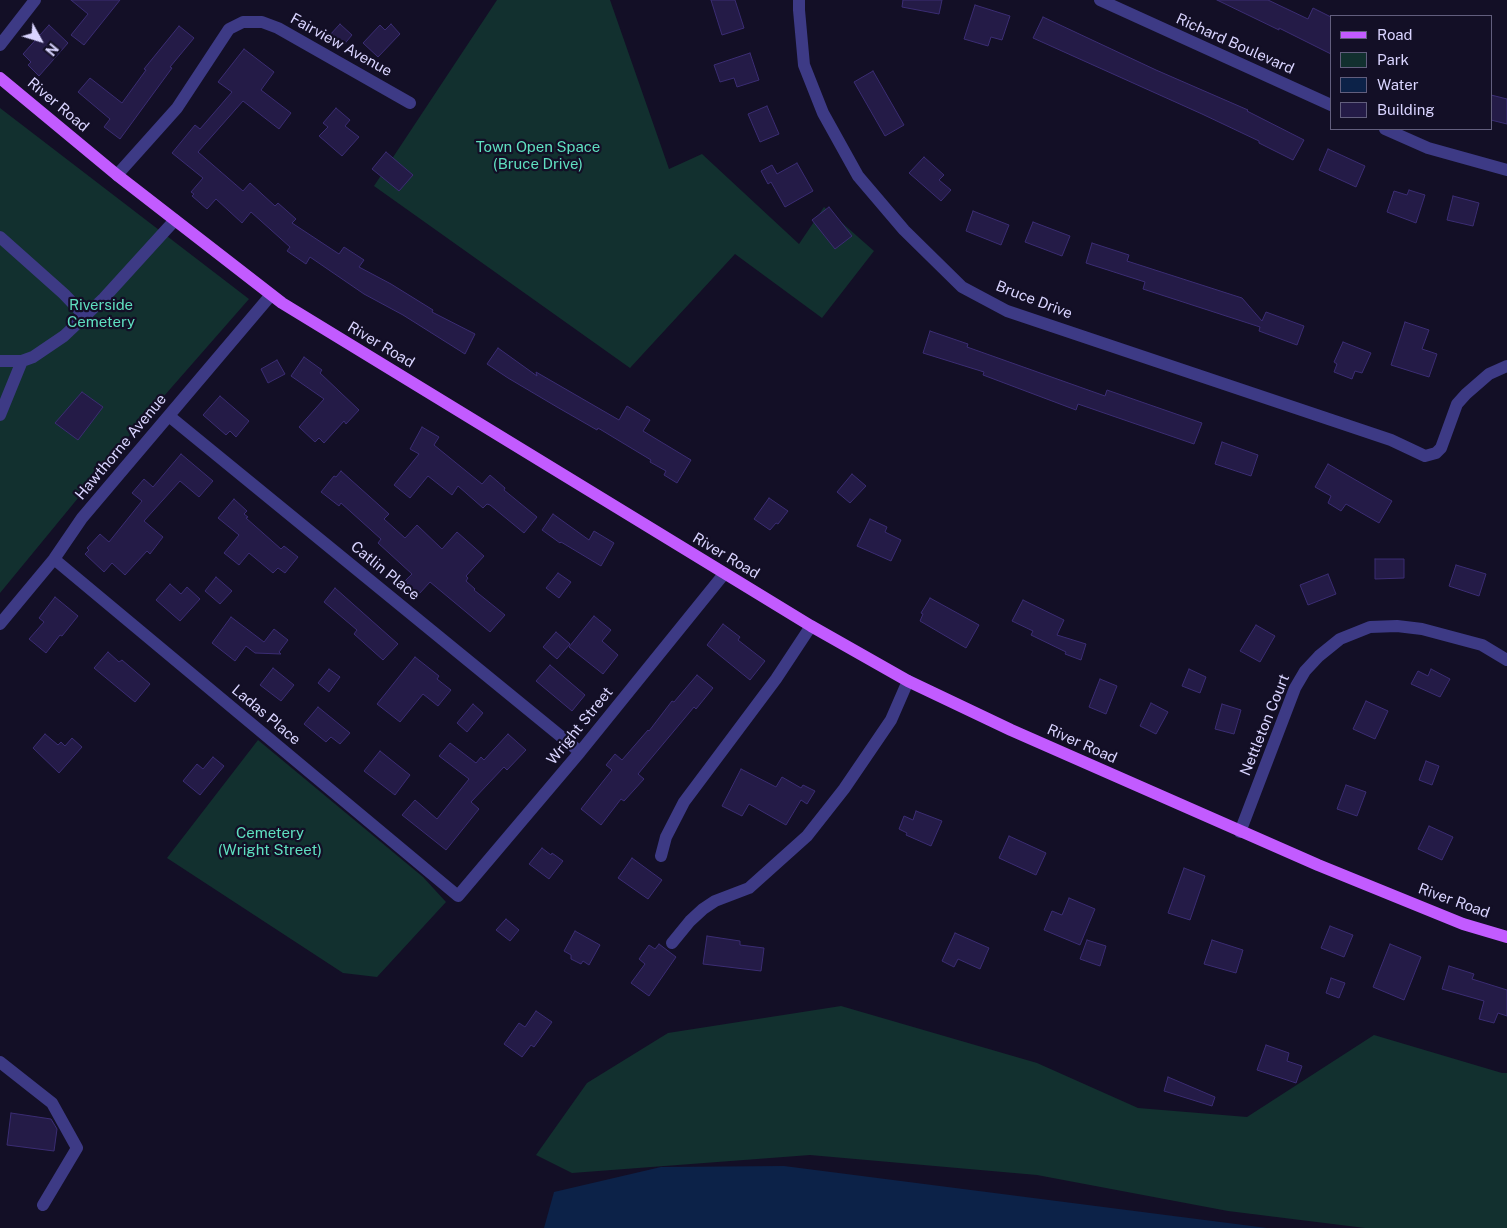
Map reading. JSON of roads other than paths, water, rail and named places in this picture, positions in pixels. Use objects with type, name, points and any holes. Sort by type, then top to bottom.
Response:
[{"type":"main road","name":"River Road","points":[[0,78],[271,296],[811,626],[908,681],[1011,730],[1240,832],[1463,924],[1507,937]]},
{"type":"street","points":[[0,45],[35,0]]},
{"type":"street","name":"Bruce Drive","points":[[799,0],[804,65],[823,113],[858,176],[904,230],[962,287],[1008,310],[1392,440],[1425,456],[1436,453],[1444,441],[1457,404],[1489,374],[1507,366]]},
{"type":"street","name":"Richard Boulevard","points":[[1100,0],[1330,104]]},
{"type":"street","name":"Fairview Avenue","points":[[117,174],[178,108],[229,29],[243,22],[262,22],[278,28],[410,103]]},
{"type":"street","points":[[1387,130],[1428,148],[1507,170]]},
{"type":"street","points":[[0,361],[22,361],[50,348],[110,291],[175,220]]},
{"type":"street","points":[[0,237],[64,294],[84,315]]},
{"type":"street","name":"Hawthorne Avenue","points":[[0,624],[54,559],[82,518],[271,296]]},
{"type":"street","points":[[0,415],[22,361]]},
{"type":"street","name":"Catlin Place","points":[[169,416],[580,752]]},
{"type":"street","name":"Ladas Place","points":[[54,559],[458,896]]},
{"type":"street","name":"Wright Street","points":[[458,896],[580,752],[724,574]]},
{"type":"street","points":[[661,856],[666,837],[684,802],[776,678],[811,626]]},
{"type":"street","name":"Nettleton Court","points":[[1240,832],[1295,688],[1305,671],[1319,656],[1340,639],[1370,627],[1397,626],[1422,629],[1482,645],[1507,660]]},
{"type":"street","points":[[672,943],[690,921],[703,909],[715,901],[749,888],[806,836],[844,789],[890,720],[908,681]]},
{"type":"street","points":[[0,1062],[52,1103],[77,1148],[42,1205]]},
{"type":"water","points":[[784,1166],[1267,1228],[544,1228],[554,1192],[661,1167]]},
{"type":"park label","name":"Town Open Space (Bruce Drive)","points":[[538,156]]},
{"type":"park label","name":"Riverside Cemetery","points":[[101,314]]},
{"type":"park label","name":"Cemetery (Wright Street)","points":[[270,842]]}]
